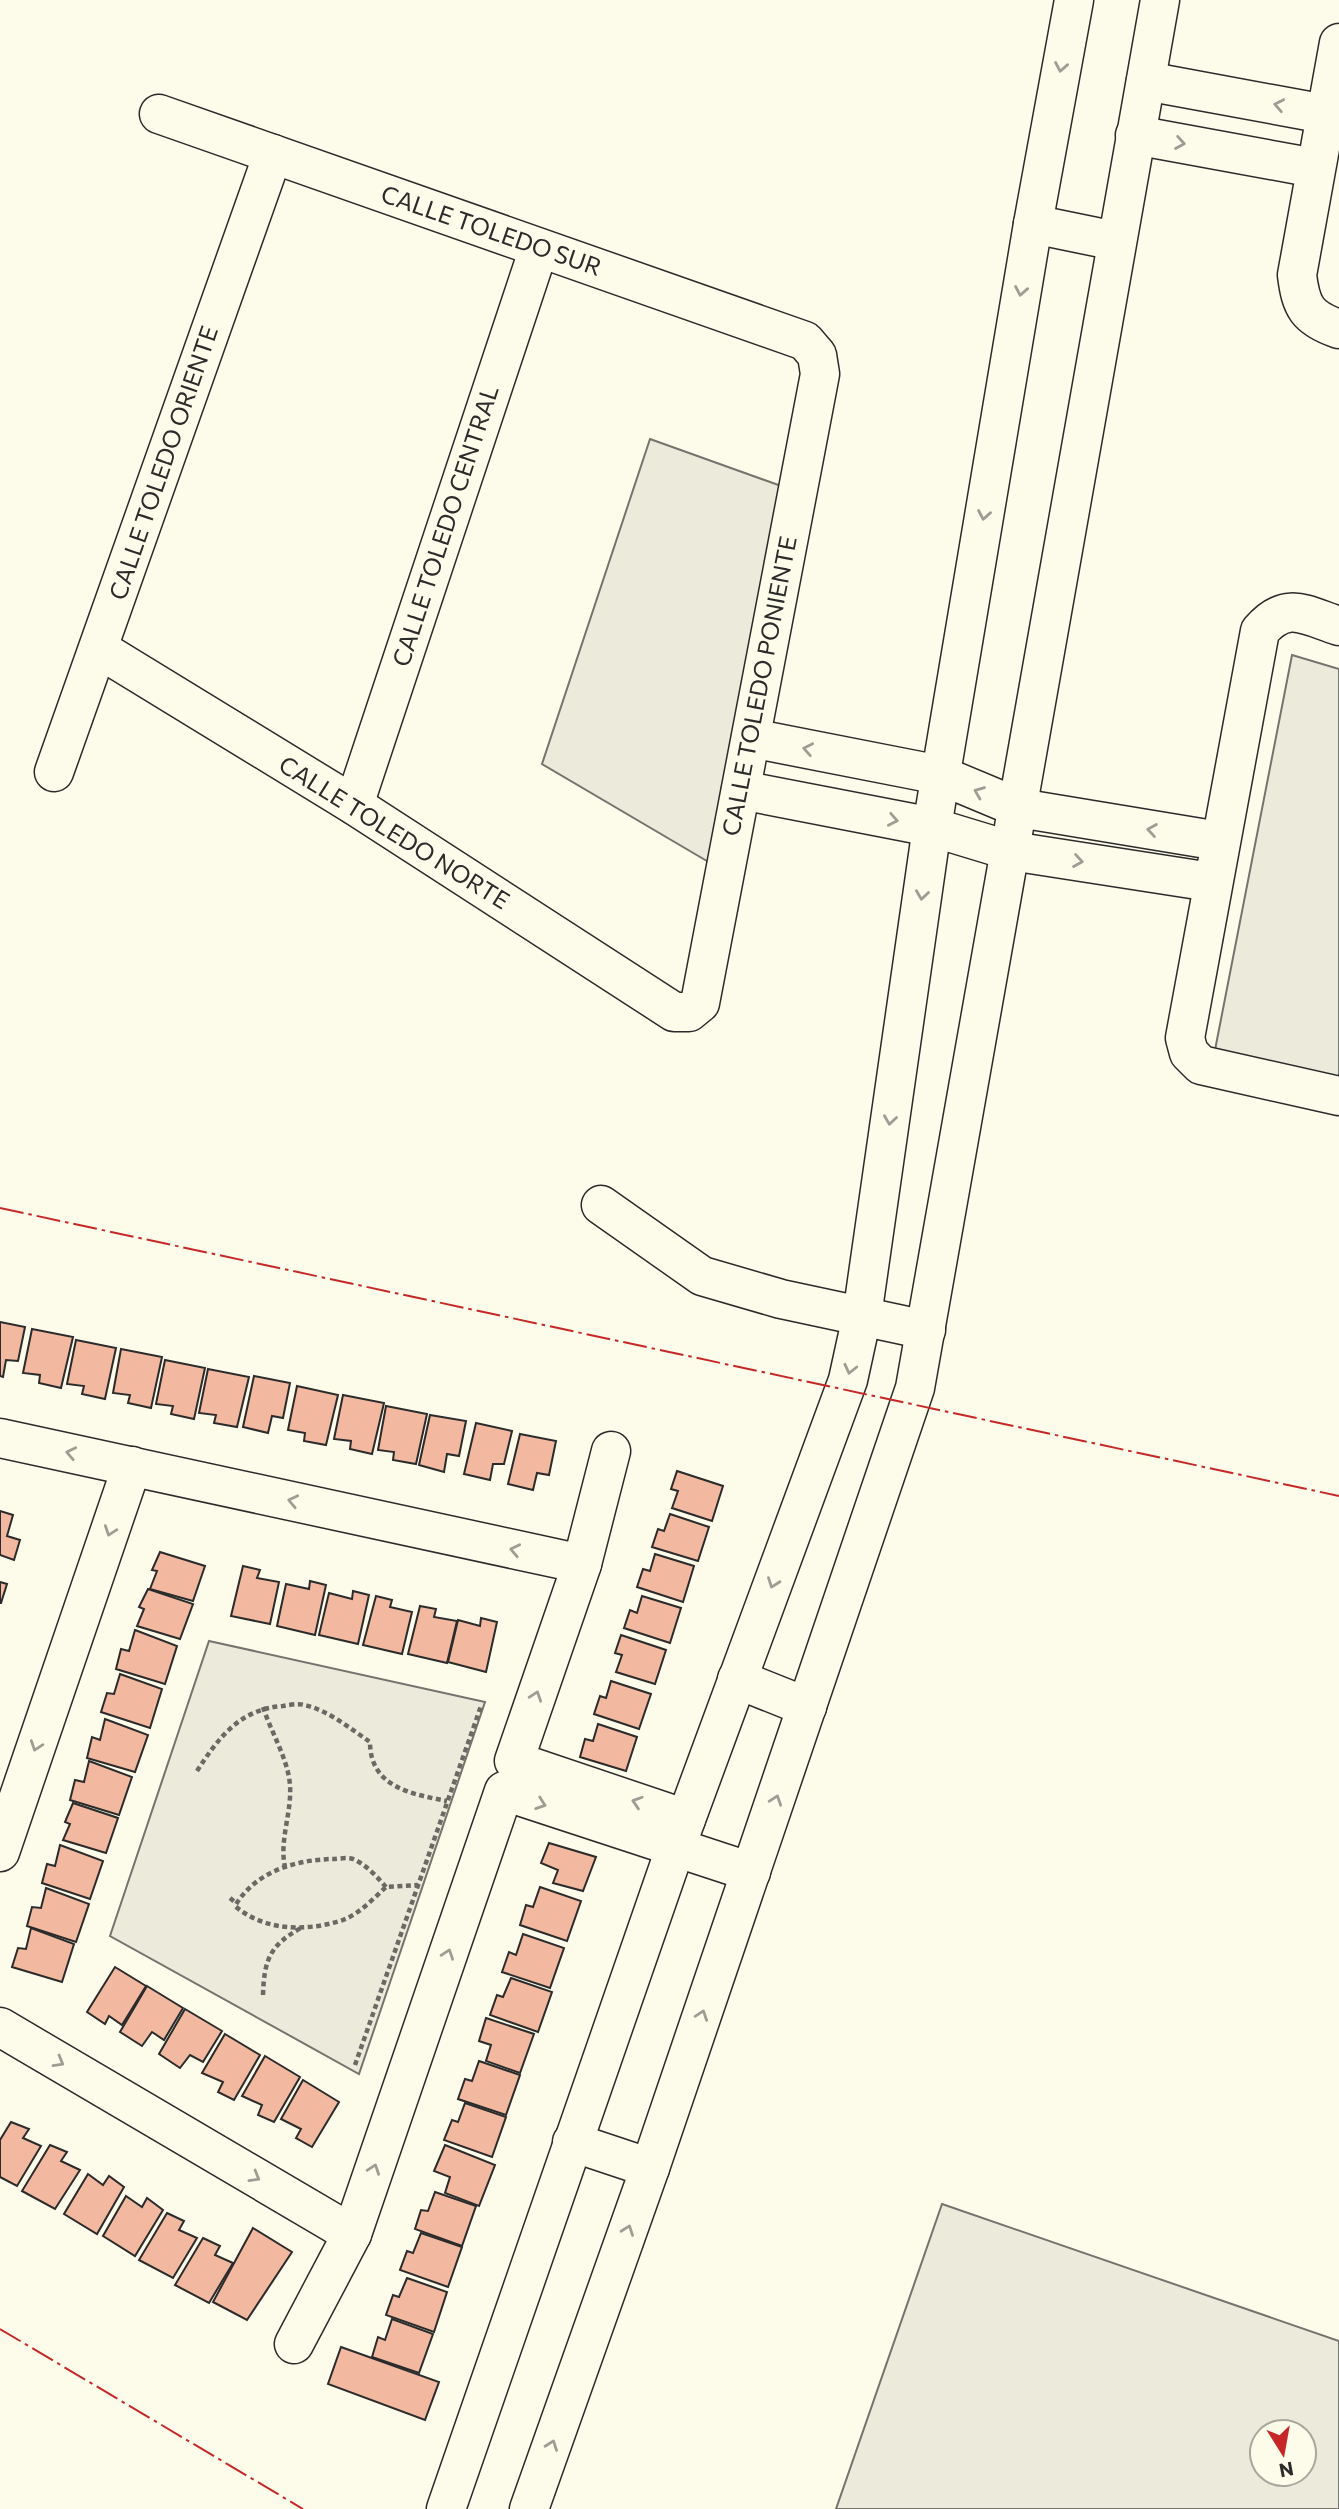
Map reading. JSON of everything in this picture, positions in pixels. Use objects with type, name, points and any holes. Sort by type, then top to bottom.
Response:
[{"type":"street","points":[[446,2509],[680,1834],[848,1380],[862,1316],[940,775],[1032,224],[1074,0]]},
{"type":"street","points":[[529,2509],[650,2168],[903,1427],[926,1330],[1160,0]]},
{"type":"street","points":[[1339,43],[1297,275],[1301,303],[1321,322],[1339,328]]},
{"type":"street","points":[[1146,82],[1325,114]]},
{"type":"street","name":"CALLE TOLEDO SUR","points":[[159,114],[805,341],[817,355]]},
{"type":"street","points":[[1135,135],[1315,168]]},
{"type":"street","name":"CALLE TOLEDO ORIENTE","points":[[54,772],[273,154]]},
{"type":"street","points":[[1032,224],[1116,242]]},
{"type":"street","name":"CALLE TOLEDO CENTRAL","points":[[354,805],[539,248]]},
{"type":"street","name":"CALLE TOLEDO PONIENTE","points":[[689,1012],[699,1003],[741,790],[820,374],[817,355]]},
{"type":"street","points":[[1339,626],[1294,611],[1274,615],[1260,631],[1211,882],[1185,1038],[1189,1053],[1200,1065],[1339,1096]]},
{"type":"street","name":"CALLE TOLEDO NORTE","points":[[99,649],[354,805],[674,1012],[689,1012]]},
{"type":"street","points":[[751,738],[940,775],[1019,808],[1219,841]]},
{"type":"street","points":[[741,790],[932,828],[1011,851],[1211,882]]},
{"type":"street","points":[[601,1205],[702,1276],[781,1299],[926,1330]]},
{"type":"street","points":[[0,1438],[582,1564]]},
{"type":"street","points":[[611,1451],[582,1564],[514,1761],[680,1834],[751,1872]]},
{"type":"street","points":[[0,1852],[132,1466]]},
{"type":"street","points":[[737,1679],[807,1707]]},
{"type":"street","points":[[294,2344],[352,2234],[504,1791],[680,1834]]},
{"type":"street","points":[[0,2027],[352,2234]]},
{"type":"street","points":[[572,2142],[650,2168]]},
{"type":"path","points":[[197,1770],[218,1739],[239,1719],[263,1707],[304,1704],[337,1720],[370,1742],[370,1755],[375,1768],[391,1786],[447,1801]]},
{"type":"path","points":[[355,2065],[481,1706]]},
{"type":"path","points":[[263,1707],[290,1782],[290,1801],[282,1853],[285,1867]]},
{"type":"path","points":[[236,1903],[244,1889],[304,1860],[352,1858],[372,1872],[386,1887]]},
{"type":"path","points":[[230,1898],[247,1916],[274,1926],[303,1927],[344,1920],[367,1905],[386,1887],[418,1885]]},
{"type":"path","points":[[263,1995],[270,1955],[280,1940],[303,1927]]},
{"type":"shaded area","points":[[650,439],[784,487],[712,864],[542,764]]},
{"type":"shaded area","points":[[1292,655],[1339,669],[1339,1077],[1215,1050]]},
{"type":"shaded area","points":[[209,1641],[485,1702],[359,2074],[110,1936]]},
{"type":"shaded area","points":[[942,2204],[1339,2341],[1339,2509],[836,2509]]},
{"type":"building","points":[[0,1322],[25,1327],[18,1361],[6,1360],[3,1377],[0,1376]]},
{"type":"building","points":[[32,1329],[73,1337],[61,1388],[39,1383],[40,1375],[23,1373]]},
{"type":"building","points":[[76,1340],[116,1348],[105,1399],[82,1394],[84,1386],[67,1384]]},
{"type":"building","points":[[121,1349],[162,1357],[151,1408],[128,1403],[130,1395],[113,1393]]},
{"type":"building","points":[[165,1360],[205,1368],[194,1419],[171,1414],[173,1406],[156,1404]]},
{"type":"building","points":[[208,1369],[249,1377],[237,1427],[214,1423],[216,1415],[199,1413]]},
{"type":"building","points":[[254,1376],[290,1383],[283,1418],[272,1416],[268,1433],[243,1427]]},
{"type":"building","points":[[297,1386],[338,1395],[326,1445],[304,1441],[305,1433],[288,1430]]},
{"type":"building","points":[[343,1395],[384,1403],[372,1454],[350,1449],[351,1441],[334,1439]]},
{"type":"building","points":[[386,1406],[427,1414],[416,1464],[393,1460],[394,1452],[378,1450]]},
{"type":"building","points":[[430,1415],[466,1421],[459,1456],[447,1454],[444,1472],[419,1465]]},
{"type":"building","points":[[476,1423],[512,1431],[504,1464],[493,1464],[490,1480],[464,1474]]},
{"type":"building","points":[[520,1434],[556,1441],[549,1475],[537,1473],[533,1490],[508,1484]]},
{"type":"building","points":[[677,1471],[723,1486],[712,1521],[672,1508],[678,1491],[671,1489]]},
{"type":"building","points":[[0,1511],[13,1515],[7,1536],[20,1540],[14,1560],[0,1555]]},
{"type":"building","points":[[670,1514],[709,1527],[698,1561],[652,1547],[658,1529],[664,1531]]},
{"type":"building","points":[[160,1552],[205,1566],[193,1601],[150,1589],[157,1571],[152,1570]]},
{"type":"building","points":[[655,1554],[694,1566],[683,1602],[637,1587],[643,1569],[650,1571]]},
{"type":"building","points":[[243,1566],[260,1570],[257,1578],[279,1582],[270,1624],[231,1616]]},
{"type":"building","points":[[310,1581],[326,1585],[315,1635],[277,1626],[286,1584],[309,1589]]},
{"type":"building","points":[[0,1582],[7,1584],[1,1603],[0,1603]]},
{"type":"building","points":[[148,1589],[193,1604],[180,1639],[137,1626],[144,1609],[139,1607]]},
{"type":"building","points":[[353,1591],[369,1595],[358,1644],[319,1635],[329,1593],[352,1599]]},
{"type":"building","points":[[376,1596],[392,1600],[390,1607],[412,1612],[402,1654],[363,1645]]},
{"type":"building","points":[[642,1596],[681,1608],[670,1643],[624,1628],[630,1610],[637,1613]]},
{"type":"building","points":[[420,1606],[436,1609],[434,1617],[457,1621],[447,1663],[408,1654]]},
{"type":"building","points":[[481,1618],[497,1622],[486,1672],[448,1662],[458,1620],[480,1626]]},
{"type":"building","points":[[135,1630],[177,1646],[165,1684],[116,1669],[121,1649],[129,1651]]},
{"type":"building","points":[[621,1635],[666,1650],[655,1684],[616,1672],[622,1655],[615,1653]]},
{"type":"building","points":[[120,1674],[162,1689],[150,1728],[101,1712],[107,1693],[114,1694]]},
{"type":"building","points":[[611,1681],[651,1694],[639,1729],[594,1714],[600,1696],[606,1698]]},
{"type":"building","points":[[105,1719],[148,1735],[135,1772],[87,1758],[92,1737],[100,1740]]},
{"type":"building","points":[[598,1724],[637,1737],[626,1771],[580,1757],[585,1739],[593,1741]]},
{"type":"building","points":[[89,1761],[132,1777],[119,1815],[70,1800],[75,1780],[84,1782]]},
{"type":"building","points":[[73,1803],[118,1818],[106,1853],[63,1840],[70,1824],[65,1822]]},
{"type":"building","points":[[549,1843],[596,1857],[583,1891],[553,1883],[558,1870],[541,1863]]},
{"type":"building","points":[[60,1845],[103,1861],[90,1899],[42,1883],[47,1864],[55,1866]]},
{"type":"building","points":[[540,1887],[581,1901],[567,1941],[520,1925],[526,1905],[533,1907]]},
{"type":"building","points":[[46,1888],[89,1904],[76,1942],[27,1926],[32,1907],[41,1908]]},
{"type":"building","points":[[31,1928],[74,1944],[62,1982],[12,1967],[18,1948],[26,1949]]},
{"type":"building","points":[[523,1934],[564,1948],[550,1988],[502,1972],[509,1952],[516,1955]]},
{"type":"building","points":[[115,1967],[146,1986],[122,2025],[109,2016],[105,2024],[87,2012]]},
{"type":"building","points":[[511,1978],[552,1992],[538,2032],[490,2015],[497,1995],[503,1997]]},
{"type":"building","points":[[147,1986],[183,2008],[164,2040],[152,2032],[142,2046],[120,2032]]},
{"type":"building","points":[[185,2009],[222,2031],[203,2062],[190,2055],[180,2068],[159,2054]]},
{"type":"building","points":[[486,2018],[534,2034],[520,2073],[486,2061],[491,2045],[479,2041]]},
{"type":"building","points":[[225,2034],[260,2055],[234,2100],[218,2092],[223,2082],[202,2073]]},
{"type":"building","points":[[265,2056],[300,2077],[274,2122],[258,2115],[262,2105],[242,2096]]},
{"type":"building","points":[[479,2061],[520,2075],[506,2115],[458,2099],[465,2079],[472,2081]]},
{"type":"building","points":[[303,2080],[339,2102],[312,2147],[296,2138],[301,2129],[281,2119]]},
{"type":"building","points":[[465,2103],[506,2117],[492,2157],[444,2140],[452,2120],[458,2122]]},
{"type":"building","points":[[11,2122],[29,2129],[23,2138],[41,2146],[17,2186],[0,2177],[0,2140]]},
{"type":"building","points":[[50,2145],[67,2152],[61,2161],[80,2170],[55,2209],[22,2191]]},
{"type":"building","points":[[445,2145],[495,2165],[479,2206],[445,2193],[450,2177],[434,2171]]},
{"type":"building","points":[[88,2174],[103,2185],[109,2176],[124,2187],[97,2234],[64,2214]]},
{"type":"building","points":[[435,2192],[476,2206],[462,2246],[415,2229],[421,2210],[428,2211]]},
{"type":"building","points":[[126,2196],[142,2207],[147,2198],[163,2210],[135,2256],[103,2236]]},
{"type":"building","points":[[167,2213],[184,2221],[179,2230],[197,2238],[173,2278],[139,2260]]},
{"type":"building","points":[[253,2228],[292,2252],[247,2320],[213,2302]]},
{"type":"building","points":[[421,2233],[462,2247],[448,2287],[400,2270],[407,2251],[413,2253]]},
{"type":"building","points":[[203,2238],[220,2246],[215,2255],[233,2263],[209,2303],[175,2285]]},
{"type":"building","points":[[407,2278],[447,2292],[434,2332],[386,2315],[393,2295],[399,2297]]},
{"type":"building","points":[[392,2319],[433,2334],[419,2373],[372,2357],[378,2337],[385,2340]]},
{"type":"building","points":[[341,2347],[439,2382],[425,2420],[328,2384]]},
{"type":"power","points":[[0,1208],[1339,1496]]},
{"type":"power","points":[[0,2329],[303,2509]]}]
